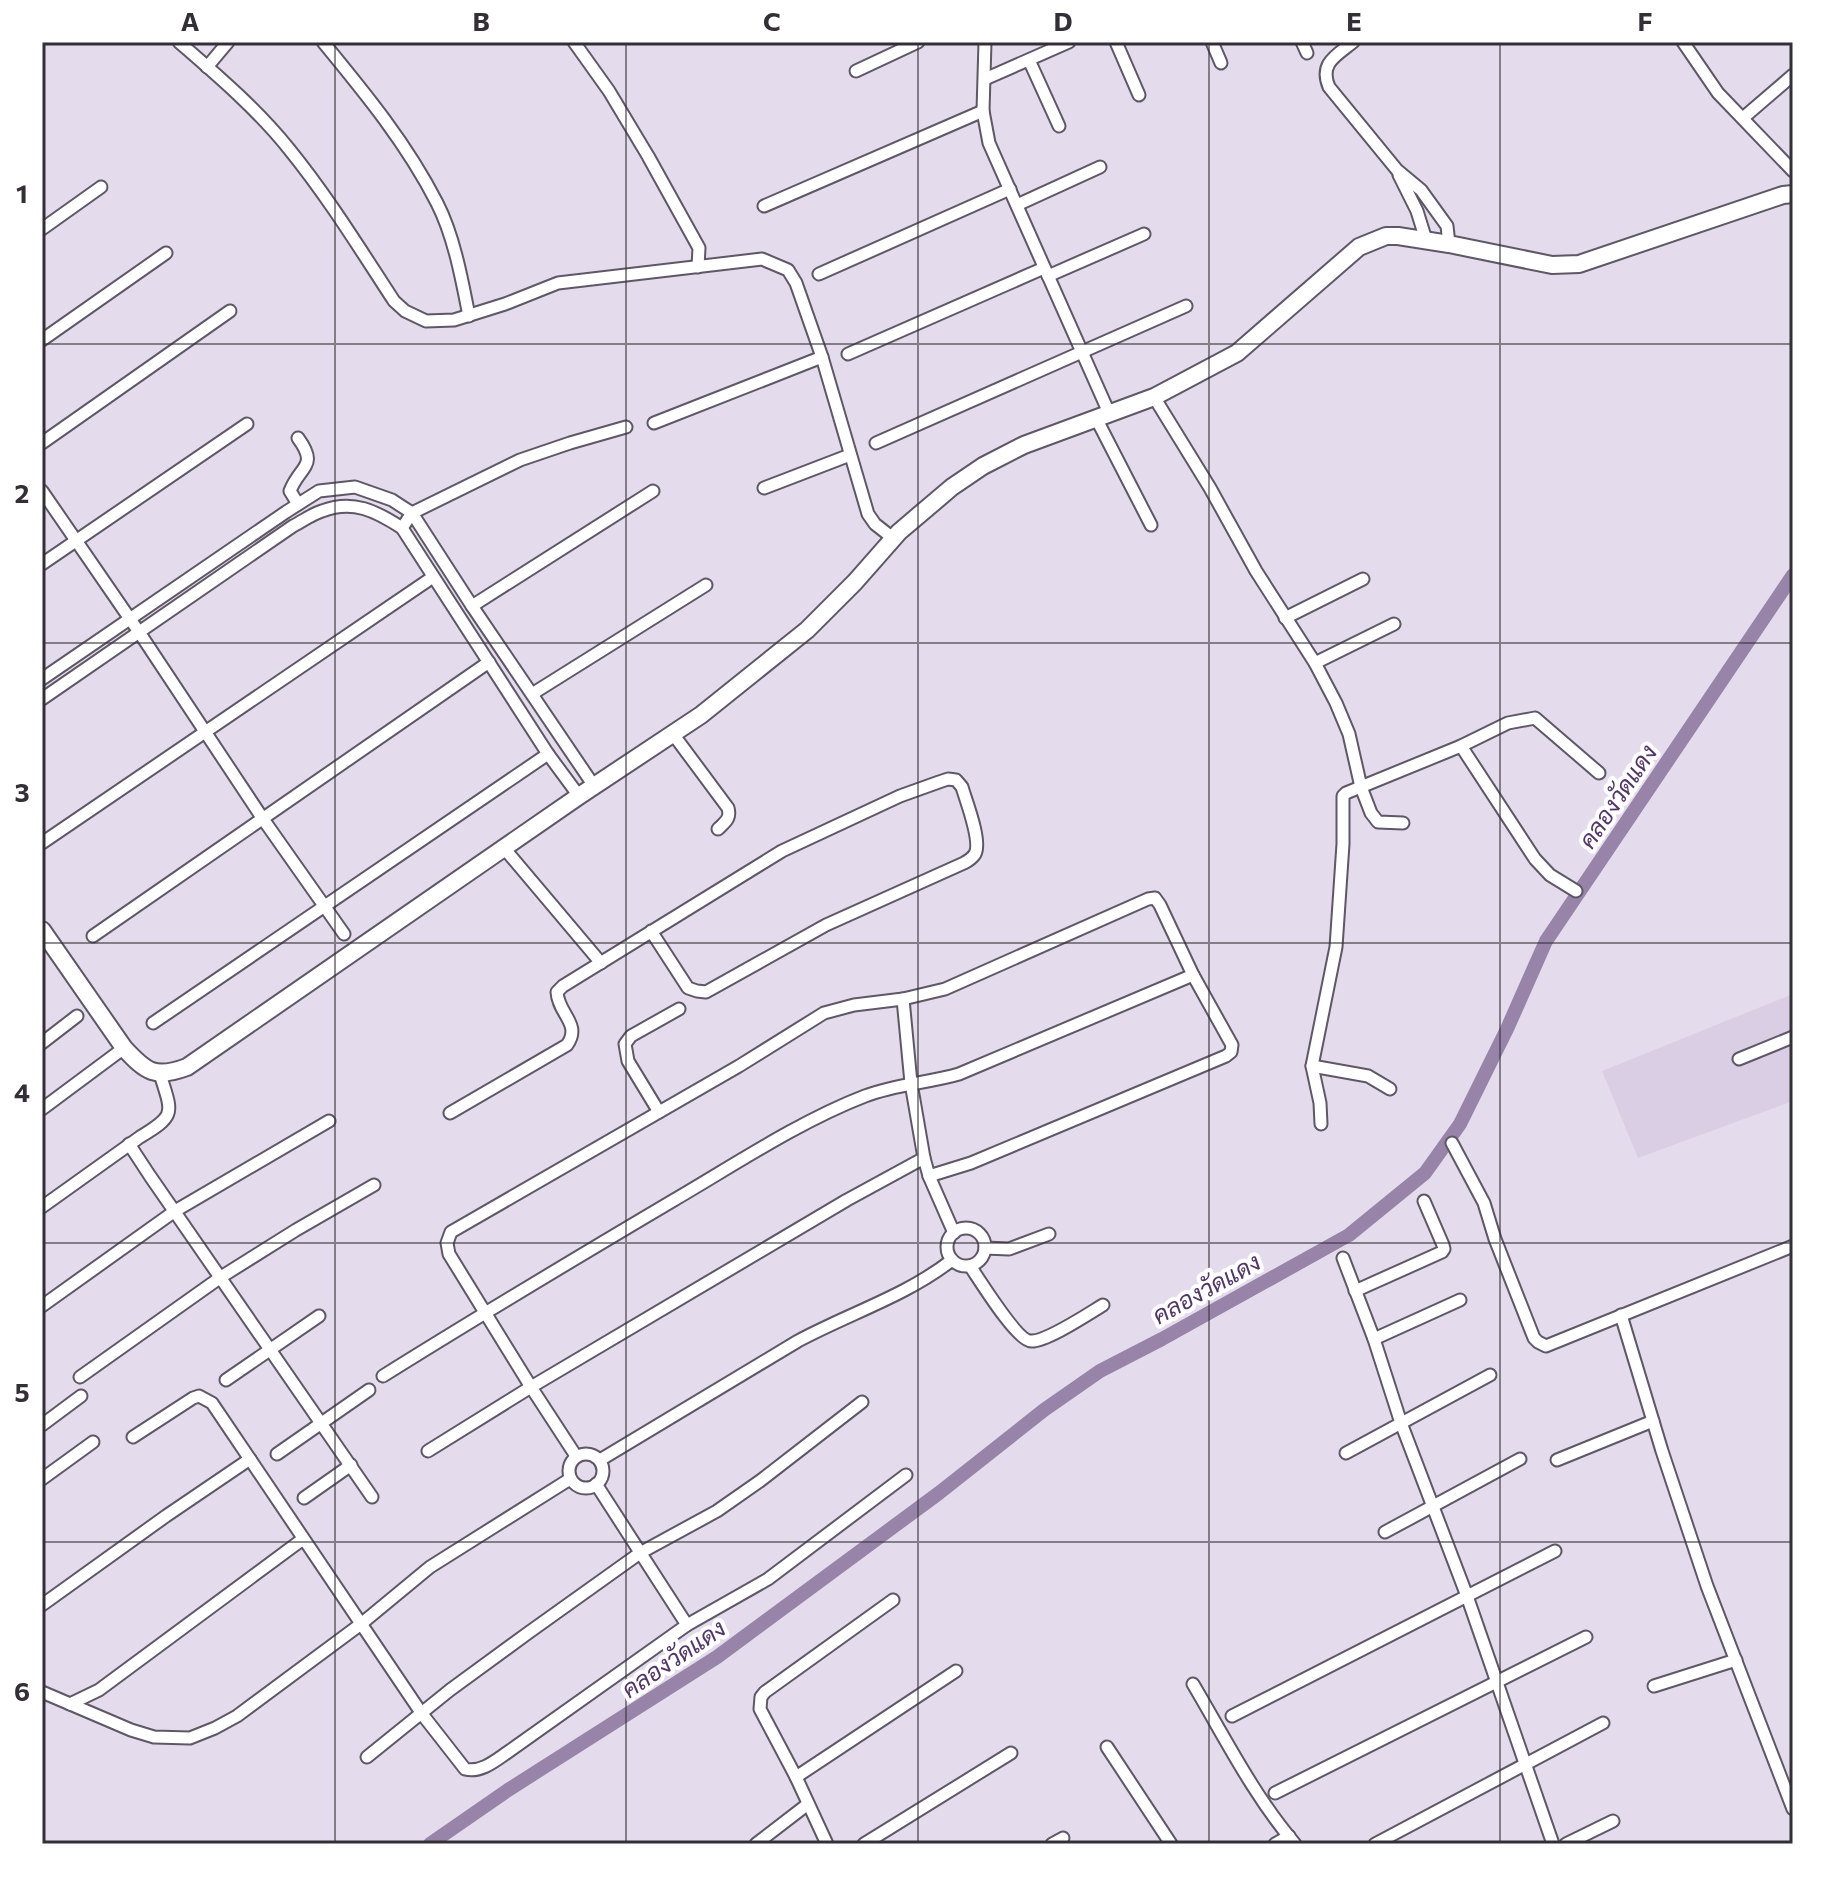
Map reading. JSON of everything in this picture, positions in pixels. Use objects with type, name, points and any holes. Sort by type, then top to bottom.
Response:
[{"type":"street","points":[[179,42],[257,114],[287,147],[330,203],[394,301],[405,311],[426,321],[469,316],[558,283],[762,259],[788,270],[796,283],[822,357],[871,519],[894,539]]},
{"type":"street","points":[[207,67],[228,42]]},
{"type":"street","points":[[323,42],[395,133],[438,205],[460,268],[469,316]]},
{"type":"street","points":[[574,42],[617,104],[699,248],[698,267]]},
{"type":"street","points":[[856,71],[918,42]]},
{"type":"street","points":[[985,42],[983,111],[989,143],[1082,352],[1104,417],[1151,525]]},
{"type":"street","points":[[985,79],[1069,42]]},
{"type":"street","points":[[1116,42],[1139,95]]},
{"type":"street","points":[[1212,42],[1221,63]]},
{"type":"street","points":[[1353,42],[1328,62],[1325,77],[1329,87],[1397,170],[1421,190],[1447,226],[1449,244]]},
{"type":"street","points":[[1683,42],[1718,93],[1793,171]]},
{"type":"street","points":[[1029,60],[1059,126]]},
{"type":"street","points":[[1743,118],[1793,75]]},
{"type":"street","points":[[764,206],[983,111]]},
{"type":"street","points":[[1017,205],[1100,167]]},
{"type":"street","points":[[1397,170],[1420,218],[1426,240]]},
{"type":"street","points":[[42,229],[101,187]]},
{"type":"street","points":[[819,274],[1010,189]]},
{"type":"street","points":[[42,930],[124,1048],[140,1065],[160,1074],[187,1067],[673,734],[742,683],[807,630],[899,532],[952,487],[983,466],[1024,445],[1154,397],[1237,353],[1359,247],[1386,236],[1449,244],[1552,265],[1579,264],[1768,199],[1793,194]]},
{"type":"street","points":[[848,354],[1144,234]]},
{"type":"street","points":[[42,340],[166,253]]},
{"type":"street","points":[[876,443],[1186,306]]},
{"type":"street","points":[[42,443],[230,311]]},
{"type":"street","points":[[654,423],[822,357]]},
{"type":"street","points":[[1154,397],[1336,703],[1349,734],[1361,787],[1371,813],[1378,822],[1403,823]]},
{"type":"street","points":[[42,564],[247,424]]},
{"type":"street","points":[[402,528],[412,513],[520,460],[626,427]]},
{"type":"street","points":[[298,438],[308,452],[308,461],[290,491],[298,504]]},
{"type":"street","points":[[764,488],[850,455]]},
{"type":"street","points":[[42,679],[319,491],[355,487],[392,500],[412,513],[594,786]]},
{"type":"street","points":[[42,491],[344,934]]},
{"type":"street","points":[[472,606],[653,491]]},
{"type":"street","points":[[42,699],[293,526],[323,510],[353,506],[378,512],[402,528],[548,754],[579,796]]},
{"type":"street","points":[[42,843],[433,577]]},
{"type":"street","points":[[1285,618],[1363,579]]},
{"type":"street","points":[[532,694],[706,585]]},
{"type":"street","points":[[1315,663],[1394,624]]},
{"type":"street","points":[[93,936],[489,662]]},
{"type":"street","points":[[1321,1124],[1312,1066],[1336,947],[1343,796],[1508,723],[1535,718],[1599,773]]},
{"type":"street","points":[[673,734],[728,808],[728,819],[718,829]]},
{"type":"street","points":[[1461,746],[1535,859],[1550,875],[1576,891]]},
{"type":"street","points":[[153,1023],[548,754]]},
{"type":"street","points":[[450,1113],[567,1045],[573,1029],[557,1000],[557,992],[651,931],[782,851],[821,832],[900,796],[948,779],[956,780],[962,787],[977,840],[973,857],[826,925],[706,992],[688,988],[651,931]]},
{"type":"street","points":[[504,848],[601,963]]},
{"type":"street","points":[[576,1456],[449,1254],[447,1243],[451,1232],[739,1066],[824,1013],[945,989],[1155,898],[1232,1045],[1231,1052],[971,1163],[929,1176]]},
{"type":"street","points":[[383,1376],[771,1143],[864,1097],[911,1083],[959,1074],[1193,975]]},
{"type":"street","points":[[903,999],[911,1083],[924,1158],[954,1233]]},
{"type":"street","points":[[659,1112],[628,1061],[625,1044],[631,1036],[679,1009]]},
{"type":"street","points":[[42,1043],[77,1016]]},
{"type":"street","points":[[1739,1059],[1793,1037]]},
{"type":"street","points":[[42,1109],[124,1048]]},
{"type":"street","points":[[1312,1066],[1368,1076],[1390,1089]]},
{"type":"street","points":[[42,1207],[167,1117],[170,1107],[160,1074]]},
{"type":"street","points":[[42,1306],[175,1211],[329,1121]]},
{"type":"street","points":[[1452,1143],[1484,1203],[1534,1338],[1546,1346],[1793,1246]]},
{"type":"street","points":[[129,1144],[372,1497]]},
{"type":"street","points":[[428,1451],[847,1200],[924,1158]]},
{"type":"street","points":[[80,1377],[221,1277],[374,1185]]},
{"type":"street","points":[[1355,1291],[1442,1252],[1443,1245],[1424,1201]]},
{"type":"street","points":[[964,1228],[975,1230],[982,1237],[985,1248],[981,1259],[970,1266],[952,1260],[948,1243],[954,1233],[964,1228]]},
{"type":"street","points":[[985,1248],[1009,1249],[1049,1234]]},
{"type":"street","points":[[1343,1258],[1467,1596],[1553,1844]]},
{"type":"street","points":[[600,1460],[798,1341],[889,1299],[952,1260]]},
{"type":"street","points":[[970,1266],[1026,1341],[1045,1337],[1103,1305]]},
{"type":"street","points":[[1374,1339],[1460,1300]]},
{"type":"street","points":[[1621,1315],[1707,1586],[1793,1809]]},
{"type":"street","points":[[226,1380],[319,1316]]},
{"type":"street","points":[[1346,1453],[1490,1375]]},
{"type":"street","points":[[277,1454],[369,1390]]},
{"type":"street","points":[[42,1425],[81,1396]]},
{"type":"street","points":[[133,1437],[193,1398],[199,1396],[212,1403],[422,1714],[469,1771],[477,1771],[508,1752],[687,1625],[768,1579],[906,1475]]},
{"type":"street","points":[[367,1757],[472,1674],[640,1553],[717,1511],[862,1402]]},
{"type":"street","points":[[1557,1460],[1653,1421]]},
{"type":"street","points":[[42,1479],[93,1442]]},
{"type":"street","points":[[589,1454],[600,1460],[603,1473],[596,1484],[582,1487],[570,1479],[569,1466],[576,1456],[589,1454]]},
{"type":"street","points":[[42,1605],[250,1459]]},
{"type":"street","points":[[1385,1532],[1520,1459]]},
{"type":"street","points":[[304,1498],[351,1465]]},
{"type":"street","points":[[44,1695],[154,1737],[190,1738],[215,1728],[237,1716],[361,1624],[430,1567],[570,1479]]},
{"type":"street","points":[[596,1484],[687,1625]]},
{"type":"street","points":[[70,1704],[99,1690],[303,1539]]},
{"type":"street","points":[[1232,1716],[1555,1551]]},
{"type":"street","points":[[827,1844],[760,1709],[761,1697],[893,1600]]},
{"type":"street","points":[[1275,1793],[1586,1637]]},
{"type":"street","points":[[1654,1686],[1736,1660]]},
{"type":"street","points":[[796,1777],[956,1671]]},
{"type":"street","points":[[1193,1684],[1245,1772],[1292,1840],[1275,1844]]},
{"type":"street","points":[[1375,1844],[1603,1723]]},
{"type":"street","points":[[1107,1747],[1171,1844]]},
{"type":"street","points":[[864,1844],[1011,1753]]},
{"type":"street","points":[[756,1844],[808,1804]]},
{"type":"street","points":[[1566,1844],[1613,1821]]},
{"type":"shaded area","points":[[1793,994],[1793,1101],[1638,1158],[1602,1071]]},
{"type":"waterway","name":"คลองวัดแดง","points":[[430,1844],[508,1790],[717,1657],[1100,1371],[1349,1235],[1425,1173],[1460,1124],[1546,941],[1793,575]]}]
